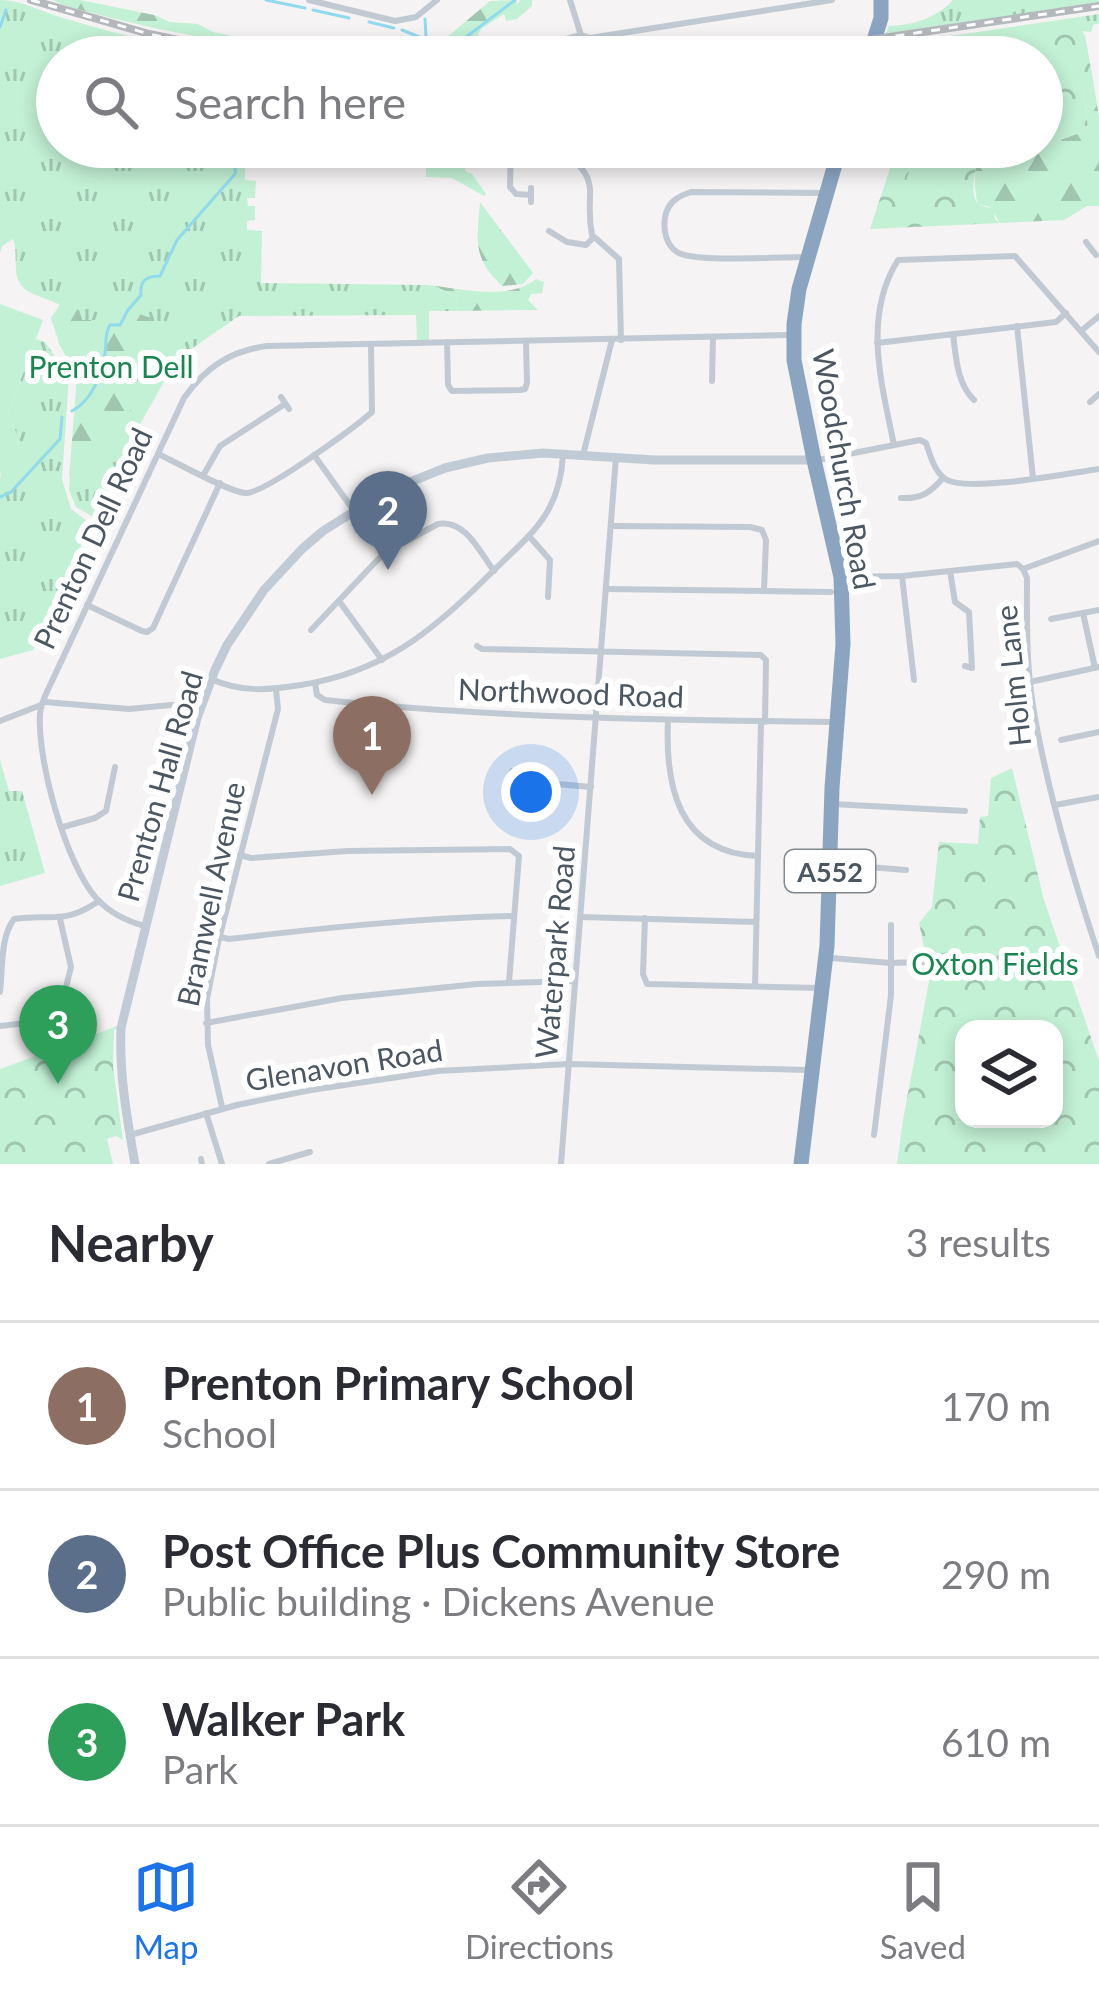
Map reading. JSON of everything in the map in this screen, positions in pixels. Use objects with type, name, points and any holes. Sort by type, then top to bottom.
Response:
[{"type":"highway","points":[[876,36],[881,0]]},
{"type":"highway","points":[[881,18],[893,0]]},
{"type":"highway","name":"Woodchurch Road","points":[[801,1164],[826,957],[843,644],[842,577],[794,360],[794,335],[799,289],[834,168]]},
{"type":"street","points":[[309,0],[395,21],[416,17],[437,0]]},
{"type":"street","points":[[570,0],[582,36]]},
{"type":"street","points":[[606,36],[832,0]]},
{"type":"street","points":[[574,36],[580,34]]},
{"type":"street","points":[[510,168],[510,187],[516,194],[531,195]]},
{"type":"street","points":[[582,168],[592,186],[590,228],[619,259],[617,340],[583,455]]},
{"type":"street","points":[[808,256],[688,257],[672,248],[665,231],[667,209],[685,194],[826,193]]},
{"type":"street","points":[[549,231],[556,241],[576,245],[586,245],[594,237]]},
{"type":"street","points":[[894,445],[877,343],[883,293],[903,258],[1015,256],[1099,352]]},
{"type":"street","points":[[877,343],[1056,322],[1066,314]]},
{"type":"street","points":[[1081,332],[1099,316]]},
{"type":"street","points":[[1017,326],[1033,478]]},
{"type":"street","points":[[953,334],[958,372],[972,401]]},
{"type":"street","name":"Prenton Dell Road","points":[[99,901],[77,872],[62,827],[46,771],[42,704],[184,398],[205,372],[233,353],[267,346],[794,335]]},
{"type":"street","points":[[712,381],[713,337]]},
{"type":"street","points":[[446,342],[449,388],[520,390],[527,383],[526,340]]},
{"type":"street","points":[[158,454],[245,493],[257,492],[372,412],[371,344]]},
{"type":"street","points":[[1090,402],[1099,394]]},
{"type":"street","points":[[203,475],[220,446],[285,403]]},
{"type":"street","points":[[814,460],[920,440],[944,478],[968,486],[1099,469]]},
{"type":"street","points":[[211,679],[245,690],[315,683],[366,669],[430,630],[548,513],[559,489],[562,454]]},
{"type":"street","name":"Prenton Hall Road","points":[[135,1164],[120,1056],[121,1028],[202,702],[227,645],[264,590],[302,549],[385,492],[445,468],[488,458],[562,454],[814,460]]},
{"type":"street","points":[[314,455],[383,553]]},
{"type":"street","name":"Waterpark Road","points":[[561,1164],[616,458]]},
{"type":"street","points":[[900,499],[920,498],[944,478]]},
{"type":"street","points":[[87,605],[142,631],[153,628],[220,483]]},
{"type":"street","points":[[311,630],[383,553],[438,524],[451,522],[462,529],[494,571]]},
{"type":"street","points":[[612,526],[762,530],[766,540],[764,592]]},
{"type":"street","points":[[529,536],[550,560],[546,592]]},
{"type":"street","points":[[1023,568],[1099,541]]},
{"type":"street","name":"Holm Lane","points":[[842,577],[1017,564],[1023,568],[1030,682],[1040,737],[1099,956]]},
{"type":"street","points":[[950,571],[955,602],[969,612],[972,668],[964,666]]},
{"type":"street","points":[[902,576],[914,680]]},
{"type":"street","points":[[607,589],[831,592]]},
{"type":"street","points":[[339,601],[382,660]]},
{"type":"street","points":[[1051,619],[1099,610]]},
{"type":"street","points":[[1030,682],[1097,667],[1083,614]]},
{"type":"street","points":[[477,646],[482,650],[601,654],[761,655],[766,660],[754,986]]},
{"type":"street","name":"Northwood Road","points":[[315,683],[317,695],[325,700],[479,714],[838,722]]},
{"type":"street","name":"Bramwell Avenue","points":[[223,1109],[206,1023],[207,999],[278,709],[276,689]]},
{"type":"street","points":[[0,721],[42,704],[129,709],[202,702]]},
{"type":"street","points":[[668,720],[669,778],[683,814],[711,844],[758,856]]},
{"type":"street","points":[[1061,740],[1099,732]]},
{"type":"street","points":[[62,827],[106,811],[115,767]]},
{"type":"street","points":[[511,790],[512,775],[591,787]]},
{"type":"street","points":[[1055,805],[1099,797]]},
{"type":"street","points":[[832,804],[965,811]]},
{"type":"street","points":[[240,855],[510,849],[519,856],[509,982]]},
{"type":"street","points":[[830,864],[906,870]]},
{"type":"street","points":[[0,992],[3,942],[14,919],[75,916],[99,901],[122,918],[145,926]]},
{"type":"street","points":[[220,938],[451,917],[514,916]]},
{"type":"street","points":[[580,917],[756,922]]},
{"type":"street","points":[[645,918],[643,974],[647,984],[823,988]]},
{"type":"street","points":[[0,1026],[43,1021],[62,1003],[71,967],[60,919]]},
{"type":"street","points":[[874,1135],[891,995],[891,926]]},
{"type":"street","points":[[826,957],[923,962]]},
{"type":"street","points":[[206,1023],[342,998],[509,982],[575,981]]},
{"type":"street","name":"Glenavon Road","points":[[130,1135],[330,1086],[438,1071],[569,1064],[812,1070]]},
{"type":"street","points":[[206,1113],[222,1164]]},
{"type":"street","points":[[268,1164],[305,1153],[303,1164]]},
{"type":"green space","points":[[0,0],[130,36],[36,36],[36,168],[245,168],[245,180],[256,181],[255,198],[247,198],[248,206],[255,206],[255,220],[247,221],[247,230],[262,231],[261,283],[426,285],[458,298],[456,311],[429,311],[429,341],[417,341],[416,315],[239,316],[181,356],[139,426],[95,518],[76,507],[69,490],[77,378],[51,318],[60,305],[21,285],[13,239],[0,253]]},
{"type":"green space","points":[[53,0],[80,0],[170,22],[198,24],[232,36],[194,36]]},
{"type":"green space","points":[[516,0],[518,4],[532,0],[532,6],[517,19],[506,21],[504,14],[477,36],[448,36],[490,1]]},
{"type":"green space","points":[[953,0],[1099,0],[1099,5],[885,36],[889,26],[924,19]]},
{"type":"green space","points":[[1099,14],[1099,24],[1091,32],[1082,31],[1094,86],[1063,49],[1063,36],[950,36]]},
{"type":"green space","points":[[1080,30],[1085,36],[1094,86],[1084,92],[1088,130],[1063,140],[1063,36],[1044,36]]},
{"type":"green space","points":[[1094,86],[1099,117],[1099,206],[1087,206],[1064,220],[1000,223],[990,207],[978,204],[976,168],[1063,168],[1063,140],[1088,130],[1084,92]]},
{"type":"green space","points":[[426,168],[465,168],[486,194],[452,178],[426,177]]},
{"type":"green space","points":[[890,168],[976,168],[976,201],[993,209],[1000,223],[870,229]]},
{"type":"green space","points":[[911,168],[946,168],[933,202],[902,190]]},
{"type":"green space","points":[[480,202],[533,273],[523,284],[502,286],[485,266],[478,239]]},
{"type":"green space","points":[[536,279],[544,282],[542,293],[531,294],[528,300],[538,310],[456,311],[458,298],[426,285],[498,292]]},
{"type":"green space","points":[[0,304],[43,320],[7,416],[18,440],[0,474]]},
{"type":"green space","name":"Prenton Dell","points":[[60,305],[79,310],[81,320],[97,320],[105,330],[120,325],[128,310],[151,318],[146,376],[139,398],[93,463],[69,477],[77,378],[51,318]]},
{"type":"green space","points":[[36,339],[45,342],[69,376],[62,479],[71,509],[91,524],[33,650],[0,659],[0,481],[18,439],[7,416]]},
{"type":"green space","points":[[0,760],[9,791],[22,791],[45,873],[0,886]]},
{"type":"green space","name":"Oxton Fields","points":[[1012,768],[1044,900],[1099,1061],[1099,1164],[897,1164],[930,976],[919,923],[932,907],[939,842],[978,844],[980,817],[988,816],[991,778]]},
{"type":"green space","points":[[120,1025],[114,1030],[113,1067],[123,1140],[107,1139],[113,1164],[0,1164],[0,1069]]},
{"type":"waterway","points":[[266,0],[305,8]]},
{"type":"waterway","points":[[467,36],[515,0]]},
{"type":"waterway","points":[[0,27],[6,10]]},
{"type":"waterway","points":[[313,10],[349,18]]},
{"type":"waterway","points":[[425,19],[426,36]]},
{"type":"waterway","points":[[369,22],[394,28]]},
{"type":"waterway","points":[[402,30],[417,36]]},
{"type":"waterway","points":[[72,411],[85,401],[99,378],[110,325],[120,325],[141,295],[144,280],[160,276],[177,240],[235,168]]},
{"type":"waterway","points":[[0,497],[11,492],[60,439],[62,417]]},
{"type":"railway","points":[[31,0],[159,36]]},
{"type":"railway","points":[[895,36],[1099,6]]},
{"type":"place","name":"Post Office Plus Community Store","points":[[388,570]]},
{"type":"place","name":"Prenton Primary School","points":[[372,795]]},
{"type":"place","name":"Walker Park","points":[[58,1084]]}]
